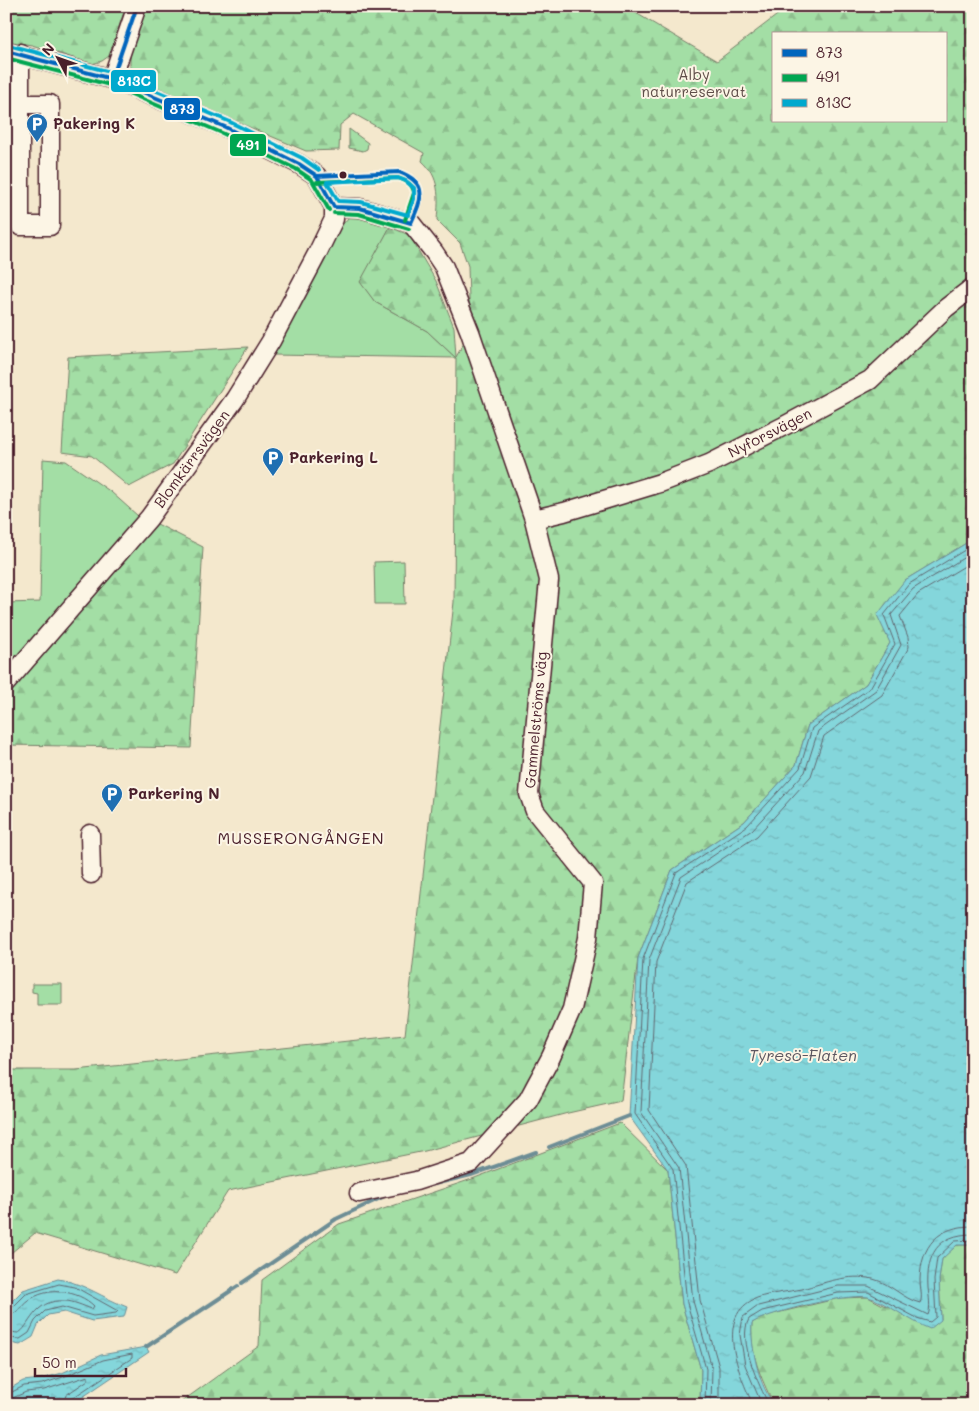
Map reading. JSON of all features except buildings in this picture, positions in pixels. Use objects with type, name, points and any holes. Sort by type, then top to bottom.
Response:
[{"type":"street","points":[[112,78],[137,6]]},
{"type":"street","points":[[20,104],[50,104],[50,226],[20,226],[20,104],[13,52],[112,78],[225,128],[299,164],[317,176],[334,207]]},
{"type":"street","name":"Gammelströms väg","points":[[334,207],[360,208],[412,223],[444,267],[470,332],[534,519],[548,580],[529,794],[535,811],[593,883],[588,938],[572,1009],[551,1057],[528,1100],[471,1163],[416,1181],[359,1193]]},
{"type":"street","name":"Blomkärrsvägen","points":[[6,683],[149,518],[235,399],[272,341],[317,254],[334,219],[334,207]]},
{"type":"street","name":"Nyforsvägen","points":[[534,519],[564,512],[660,483],[709,464],[784,426],[870,380],[946,308],[973,287]]},
{"type":"street","points":[[90,834],[91,874]]},
{"type":"green space","points":[[7,6],[126,6],[109,56],[102,61],[92,64],[32,45],[6,41]]},
{"type":"green space","name":"Alby naturreservat","points":[[145,6],[624,6],[717,61],[789,6],[973,6],[973,539],[905,580],[890,643],[866,684],[808,725],[796,765],[744,822],[672,870],[638,958],[621,1101],[425,1151],[228,1191],[175,1275],[35,1233],[6,1257],[6,1070],[76,1070],[405,1035],[454,602],[456,358],[427,331],[375,302],[360,282],[390,227],[409,235],[436,281],[454,327],[456,357],[470,332],[468,266],[460,243],[437,220],[437,188],[432,174],[422,161],[424,153],[354,114],[340,125],[339,150],[306,151],[138,80],[130,71],[130,45]]},
{"type":"green space","points":[[349,129],[368,143],[367,149],[363,151],[349,148]]},
{"type":"green space","points":[[359,216],[390,227],[361,282],[375,302],[427,331],[456,358],[272,355],[342,225],[349,217]]},
{"type":"green space","points":[[248,347],[173,464],[129,487],[92,456],[62,452],[68,357]]},
{"type":"green space","points":[[43,459],[66,461],[111,492],[138,516],[6,668],[6,603],[40,602]]},
{"type":"green space","points":[[153,522],[203,547],[191,748],[6,745],[6,695]]},
{"type":"green space","points":[[404,561],[405,604],[375,604],[374,562]]},
{"type":"green space","points":[[32,984],[62,984],[62,1005],[37,1005],[37,993],[32,992]]},
{"type":"green space","points":[[620,1123],[668,1170],[682,1304],[701,1370],[700,1405],[177,1405],[259,1346],[262,1280],[339,1224],[472,1179]]},
{"type":"green space","points":[[957,1245],[973,1245],[973,1405],[776,1405],[773,1403],[760,1374],[754,1354],[752,1323],[764,1316],[840,1298],[868,1297],[883,1305],[941,1319],[939,1280],[942,1258]]},
{"type":"water","name":"Tyresö-Flaten","points":[[973,539],[973,1245],[957,1245],[942,1259],[939,1280],[941,1320],[930,1329],[868,1297],[844,1298],[809,1304],[775,1314],[752,1323],[752,1332],[754,1354],[760,1378],[770,1398],[776,1405],[700,1405],[701,1370],[682,1304],[668,1170],[629,1116],[638,958],[672,870],[744,822],[796,765],[808,725],[866,684],[890,643],[877,615],[905,580]]},
{"type":"water","points":[[58,1279],[85,1287],[127,1307],[124,1317],[92,1321],[64,1312],[48,1315],[38,1325],[33,1337],[20,1345],[6,1342],[8,1305],[23,1290]]},
{"type":"water","points":[[146,1347],[149,1352],[71,1405],[6,1405],[6,1391],[23,1381],[41,1379],[62,1373],[101,1355]]},
{"type":"waterway","points":[[549,1147],[629,1116]]},
{"type":"waterway","points":[[426,1186],[471,1175],[536,1152]]},
{"type":"waterway","points":[[242,1283],[336,1219],[387,1195]]},
{"type":"waterway","points":[[146,1347],[238,1286]]},
{"type":"transit line","name":"873","points":[[112,79],[137,6]]},
{"type":"transit line","name":"813C","points":[[8,45],[114,73],[228,121],[302,158],[319,170]]},
{"type":"transit line","name":"873","points":[[6,51],[112,79],[225,127],[299,164],[317,176],[334,207]]},
{"type":"transit line","name":"491","points":[[6,58],[110,85],[222,133],[296,169],[312,180],[329,210]]},
{"type":"transit line","name":"873","points":[[317,176],[399,172],[409,176],[419,187],[420,193],[418,206],[411,223]]},
{"type":"transit line","name":"813C","points":[[398,178],[406,181],[414,188],[414,199],[408,215],[361,202],[338,201],[327,182],[398,178]]},
{"type":"transit line","name":"491","points":[[317,182],[401,179],[411,185],[414,193],[405,220]]},
{"type":"transit line","name":"873","points":[[334,207],[360,208],[411,223]]},
{"type":"transit line","name":"491","points":[[334,213],[359,214],[409,229]]},
{"type":"place","name":"Pakering K","points":[[37,143]]},
{"type":"place","name":"Parkering L","points":[[273,477]]},
{"type":"place","name":"Parkering N","points":[[112,813]]},
{"type":"district","name":"MUSSERONGÅNGEN","points":[[301,838]]}]
